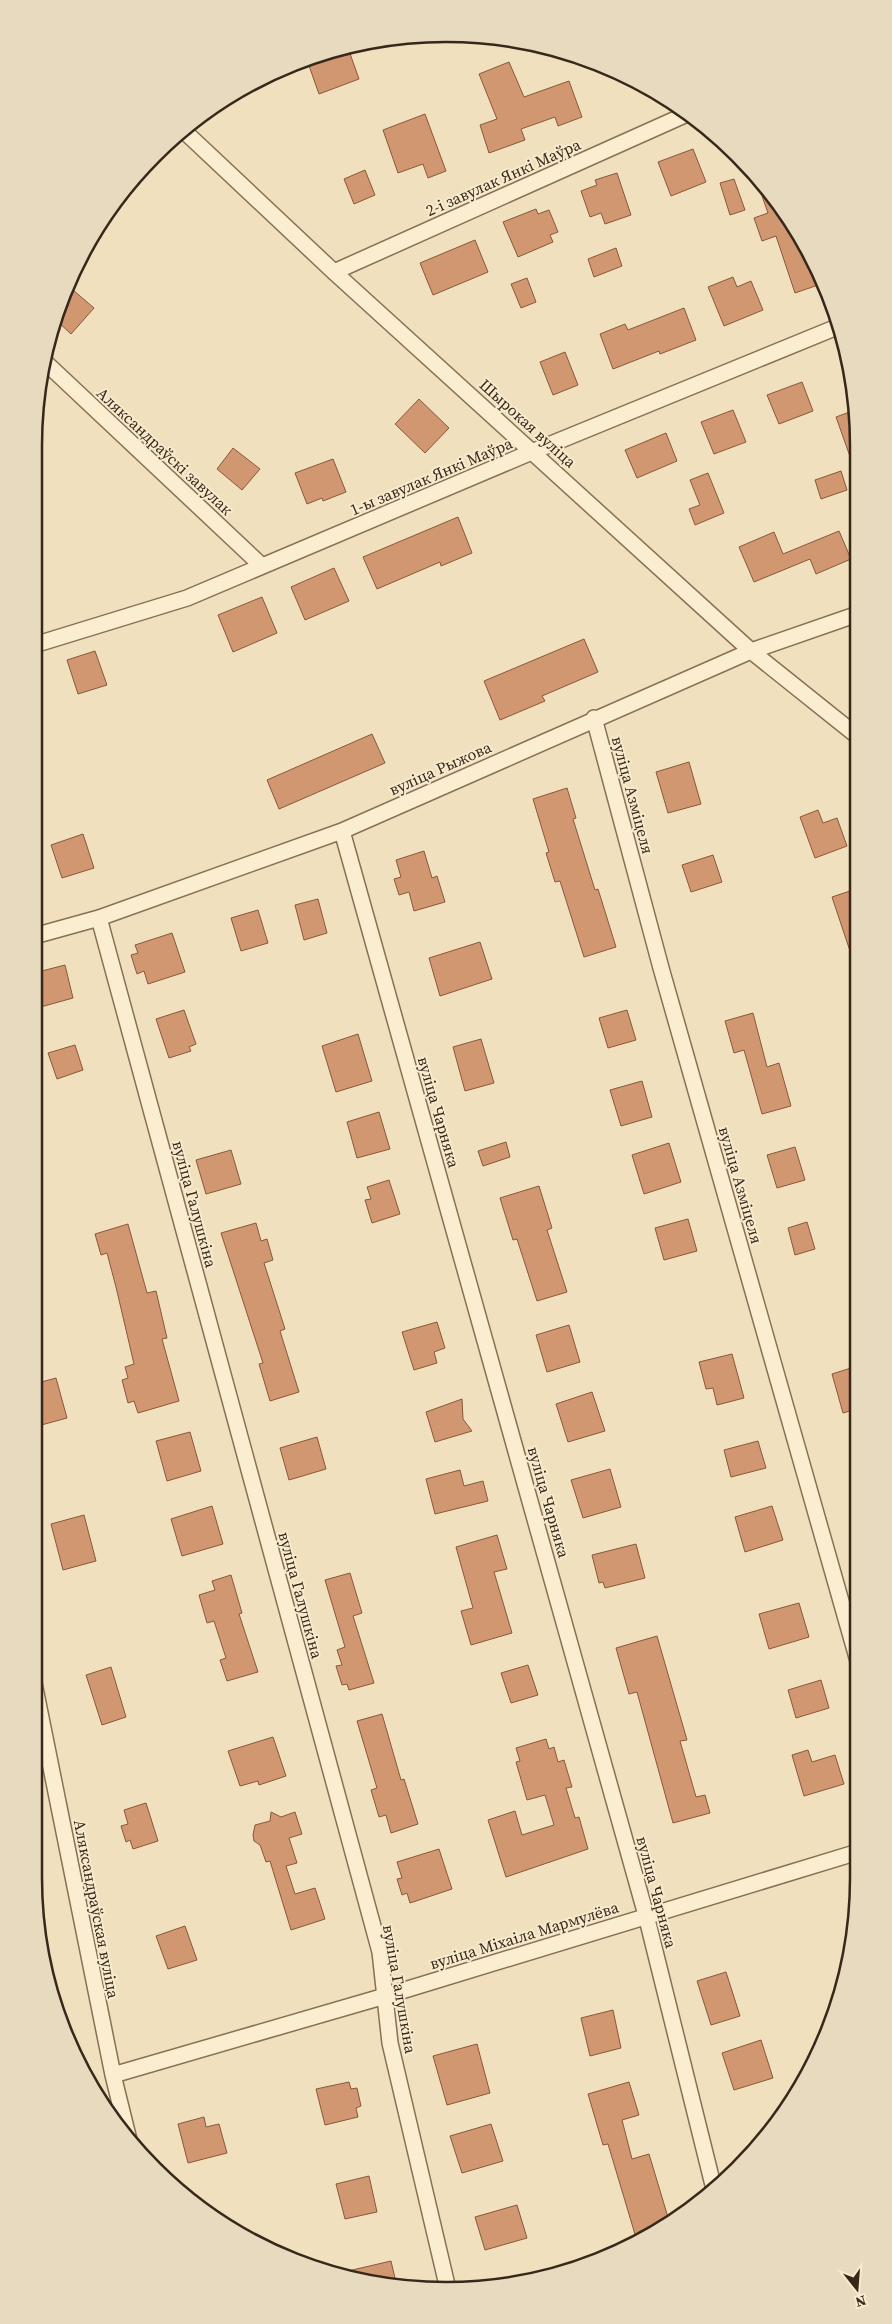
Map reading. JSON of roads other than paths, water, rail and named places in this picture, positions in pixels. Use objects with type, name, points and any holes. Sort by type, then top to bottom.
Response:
[{"type":"street","name":"2-і завулак Янкі Маўра","points":[[334,272],[679,117]]},
{"type":"street","name":"Шырокая вуліца","points":[[189,135],[334,272],[534,451],[751,651],[850,733]]},
{"type":"street","name":"1-ы завулак Янкі Маўра","points":[[42,643],[187,598],[534,451],[832,329]]},
{"type":"street","name":"Аляксандраўскі завулак","points":[[50,367],[262,566]]},
{"type":"street","name":"вуліца Рыжова","points":[[42,934],[99,918],[342,831],[594,718],[751,651],[850,617]]},
{"type":"street","name":"вуліца Азміцеля","points":[[594,718],[661,968],[850,1633]]},
{"type":"street","name":"вуліца Чарняка","points":[[342,831],[646,1915],[712,2181]]},
{"type":"street","name":"вуліца Галушкіна","points":[[99,918],[380,1952],[390,2043],[447,2282]]},
{"type":"street","name":"Аляксандраўская вуліца","points":[[42,1723],[113,2075],[125,2122]]},
{"type":"street","name":"вуліца Міхаіла Мармулёва","points":[[113,2075],[385,1996],[850,1854]]}]
